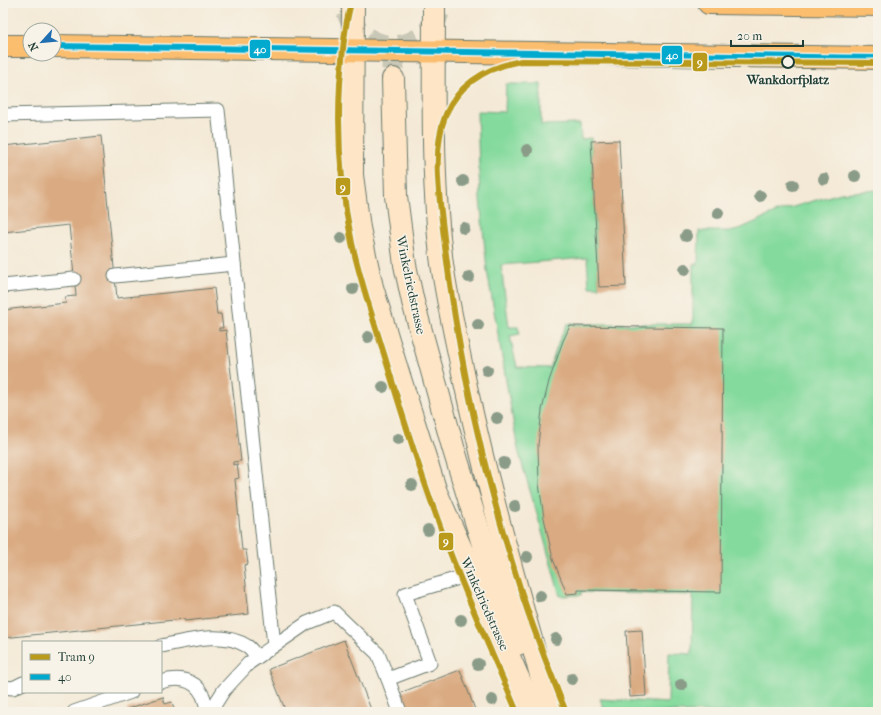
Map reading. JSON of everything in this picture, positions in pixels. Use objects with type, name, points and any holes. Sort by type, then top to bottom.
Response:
[{"type":"main road","name":"Winkelriedstrasse","points":[[353,3],[352,175],[359,228],[372,287],[394,363],[436,492],[528,700],[536,712]]},
{"type":"main road","points":[[434,3],[436,199],[442,264],[450,310],[488,481],[550,712]]},
{"type":"main road","points":[[709,3],[878,5]]},
{"type":"main road","points":[[3,46],[22,46]]},
{"type":"main road","points":[[62,46],[878,58]]},
{"type":"main road","name":"Winkelriedstrasse","points":[[393,79],[396,196],[405,265],[412,302],[453,447],[490,567],[543,712]]},
{"type":"lane","points":[[3,115],[218,110],[274,645]]},
{"type":"lane","points":[[115,276],[234,264]]},
{"type":"lane","points":[[3,286],[74,279]]},
{"type":"lane","points":[[388,679],[430,663],[405,594],[472,574]]},
{"type":"lane","points":[[209,712],[224,690],[249,663],[307,622],[334,612],[378,654],[400,712]]},
{"type":"lane","points":[[162,646],[215,638],[234,640],[248,646],[257,657]]},
{"type":"lane","points":[[162,682],[175,679],[185,680],[195,684],[202,694],[209,712]]},
{"type":"lane","points":[[3,687],[13,688],[22,684]]},
{"type":"lane","points":[[74,712],[128,693]]},
{"type":"green space","points":[[506,84],[541,84],[541,125],[580,124],[581,139],[591,138],[599,287],[589,287],[587,258],[501,265],[509,327],[518,327],[520,334],[510,336],[517,367],[550,368],[559,341],[567,324],[693,324],[693,264],[698,264],[699,231],[735,231],[777,212],[806,203],[841,193],[878,190],[878,712],[606,712],[600,699],[668,703],[669,653],[692,654],[693,595],[581,592],[581,595],[560,596],[518,450],[487,270],[480,199],[477,111],[505,112]]},
{"type":"building","points":[[101,136],[117,298],[214,288],[217,314],[221,314],[223,328],[219,328],[219,331],[226,330],[241,461],[233,462],[233,465],[237,464],[239,478],[235,479],[242,550],[246,550],[248,564],[244,565],[249,614],[185,621],[184,619],[3,638],[3,310],[66,303],[65,297],[76,296],[69,225],[3,232],[3,146]]},
{"type":"building","points":[[619,140],[626,286],[599,287],[591,141]]},
{"type":"building","points":[[570,326],[723,328],[721,592],[578,590],[578,593],[567,594],[553,559],[544,518],[539,484],[538,445],[542,410],[549,381]]},
{"type":"building","points":[[642,630],[646,696],[630,697],[626,631]]},
{"type":"building","points":[[344,640],[372,712],[286,712],[269,669]]},
{"type":"building","points":[[460,670],[476,712],[403,712],[397,694]]},
{"type":"building","points":[[163,697],[165,704],[172,702],[175,712],[128,712],[127,709]]},
{"type":"tunnel","points":[[347,12],[353,24],[361,33],[371,40],[393,46],[405,45],[416,40],[427,32],[434,23],[439,11]]},
{"type":"tunnel","points":[[392,47],[393,79]]},
{"type":"tram line","name":"9","points":[[351,3],[343,53],[340,84],[339,124],[345,204],[352,243],[368,304],[428,492],[460,579],[517,712]]},
{"type":"tram line","name":"9","points":[[566,712],[531,622],[508,548],[484,461],[465,373],[450,283],[439,192],[439,143],[441,128],[446,114],[459,93],[476,78],[497,67],[521,61],[878,63]]},
{"type":"transit line","name":"40","points":[[62,46],[878,58]]},
{"type":"place","name":"Wankdorfplatz","points":[[788,62]]}]
